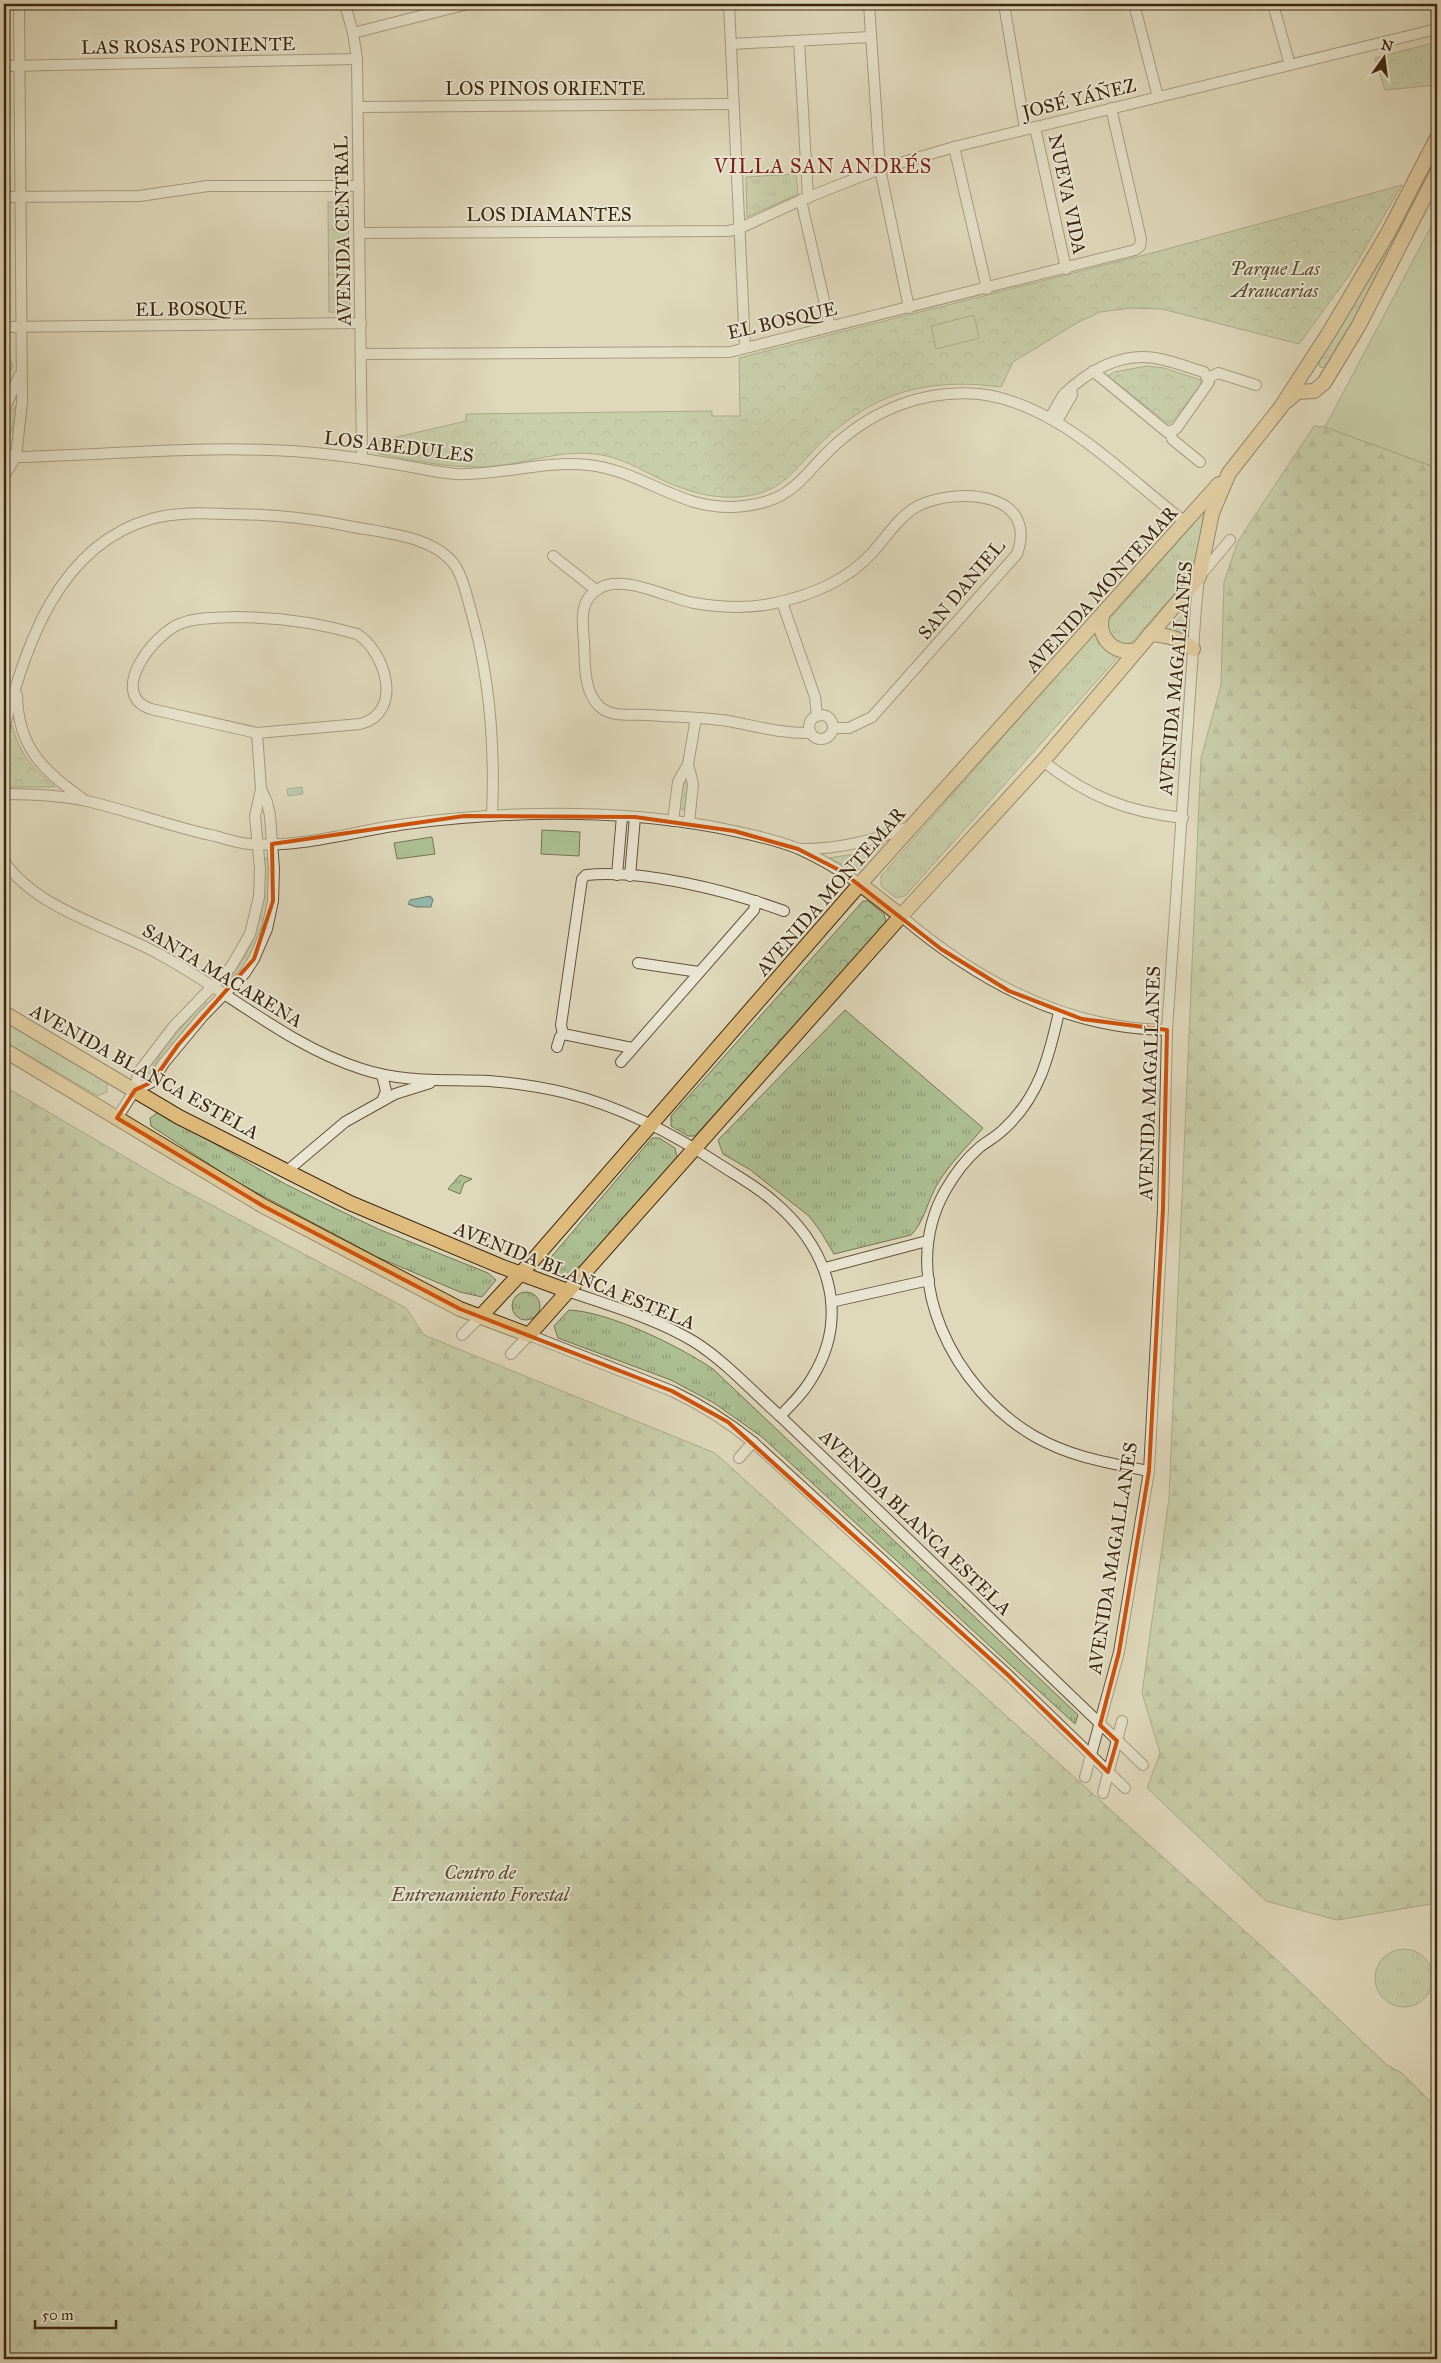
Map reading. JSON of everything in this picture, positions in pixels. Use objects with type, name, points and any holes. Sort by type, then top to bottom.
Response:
[{"type":"main road","name":"AVENIDA MAGALLANES","points":[[1199,576],[1212,513],[1229,473],[1281,406],[1354,292],[1437,138]]},
{"type":"main road","name":"AVENIDA MAGALLANES","points":[[1281,406],[1297,392],[1318,389],[1328,377],[1359,325],[1432,191],[1437,173]]},
{"type":"main road","points":[[1314,355],[1313,368],[1316,373],[1328,377]]},
{"type":"main road","name":"AVENIDA MONTEMAR","points":[[480,1317],[860,884],[1229,473]]},
{"type":"main road","points":[[4,1050],[263,1206],[388,1272],[480,1317],[529,1335],[902,916],[1043,761],[1199,576]]},
{"type":"main road","points":[[1102,616],[1101,627],[1108,643],[1122,651],[1136,650]]},
{"type":"main road","points":[[1150,634],[1170,637],[1188,644],[1193,650]]},
{"type":"main road","points":[[860,884],[902,916]]},
{"type":"main road","name":"AVENIDA BLANCA ESTELA","points":[[4,1013],[179,1117],[369,1213],[568,1291]]},
{"type":"street","points":[[4,476],[16,457],[22,402],[19,4]]},
{"type":"street","name":"AVENIDA CENTRAL","points":[[345,4],[353,33],[357,59],[362,459]]},
{"type":"street","points":[[353,33],[468,4]]},
{"type":"street","points":[[729,4],[745,347]]},
{"type":"street","points":[[869,4],[880,169],[909,308]]},
{"type":"street","name":"NUEVA VIDA","points":[[1004,4],[1030,128],[1066,269]]},
{"type":"street","points":[[1134,4],[1158,97]]},
{"type":"street","points":[[1273,4],[1290,65]]},
{"type":"street","name":"JOSÉ YÁÑEZ","points":[[738,229],[804,199],[880,169],[954,147],[1437,28]]},
{"type":"street","points":[[731,44],[872,36]]},
{"type":"street","points":[[799,41],[804,199],[830,326]]},
{"type":"street","name":"LAS ROSAS PONIENTE","points":[[4,66],[357,59]]},
{"type":"street","name":"LOS PINOS ORIENTE","points":[[358,107],[734,104]]},
{"type":"street","name":"EL BOSQUE","points":[[361,354],[730,352],[987,289],[1135,250],[1140,246],[1141,239],[1111,108]]},
{"type":"street","points":[[954,147],[987,289]]},
{"type":"street","points":[[1413,185],[1432,191]]},
{"type":"street","points":[[4,197],[139,196],[208,186],[359,186]]},
{"type":"street","name":"LOS DIAMANTES","points":[[360,233],[728,231],[738,229]]},
{"type":"street","name":"EL BOSQUE","points":[[4,327],[360,323]]},
{"type":"street","points":[[1054,419],[1072,395],[1071,388],[1093,371],[1112,362],[1144,357],[1156,358],[1204,372],[1208,378],[1208,386],[1176,429],[1170,432],[1164,431],[1093,371]]},
{"type":"street","points":[[4,410],[12,395],[22,367]]},
{"type":"street","points":[[1208,378],[1218,373],[1256,385]]},
{"type":"street","name":"LOS ABEDULES","points":[[4,453],[16,457],[269,450],[362,459],[463,474],[481,474],[558,464],[588,465],[632,475],[688,501],[705,506],[732,507],[758,504],[783,495],[804,480],[836,444],[860,424],[888,409],[918,398],[949,394],[981,395],[1017,403],[1054,419],[1185,522]]},
{"type":"street","points":[[1170,432],[1172,439],[1200,462]]},
{"type":"street","name":"SAN DANIEL","points":[[950,496],[973,496],[1005,505],[1016,518],[1021,539],[1017,554],[872,717],[850,728],[833,728],[829,736],[822,738],[811,733],[792,734],[730,722],[696,718],[614,714],[603,709],[595,701],[590,690],[587,675],[582,615],[587,601],[596,590],[605,585],[618,583],[675,599],[711,605],[746,606],[782,602],[814,591],[860,565],[907,513],[928,502],[950,496]]},
{"type":"street","points":[[4,729],[16,685],[35,636],[63,582],[73,569],[96,547],[137,524],[182,514],[240,514],[332,523],[421,542],[437,550],[456,568],[473,615],[489,697],[493,784],[492,815]]},
{"type":"street","points":[[1199,576],[1230,540]]},
{"type":"street","points":[[553,556],[596,590]]},
{"type":"street","name":"AVENIDA MAGALLANES","points":[[1085,1777],[1119,1652],[1149,1471],[1163,1209],[1168,1030],[1199,576]]},
{"type":"street","points":[[782,602],[814,697],[817,716]]},
{"type":"street","points":[[253,617],[306,622],[340,629],[357,634],[376,651],[382,667],[386,697],[382,710],[372,720],[341,727],[257,733],[151,709],[141,704],[132,690],[133,678],[153,644],[166,632],[182,623],[217,618],[253,617]]},
{"type":"street","points":[[16,685],[18,718],[22,732],[34,757],[60,782],[86,801]]},
{"type":"street","points":[[817,716],[829,718],[833,728]]},
{"type":"street","points":[[811,733],[810,723],[817,716]]},
{"type":"street","points":[[673,821],[678,782],[688,764],[696,718]]},
{"type":"street","points":[[117,1118],[135,1090],[138,1073],[174,1026],[213,986],[238,956],[254,922],[260,883],[255,816],[261,789],[257,733]]},
{"type":"street","points":[[1043,761],[1085,791],[1110,802],[1128,809],[1183,818]]},
{"type":"street","points":[[688,764],[693,784],[688,823]]},
{"type":"street","points":[[135,1090],[152,1082],[178,1045],[250,966],[267,929],[274,889],[270,816],[267,802],[261,789]]},
{"type":"street","points":[[4,794],[39,794],[86,801],[195,832],[257,844],[283,845],[396,825],[455,817],[579,814],[635,817],[734,831],[798,849],[835,868],[860,884]]},
{"type":"street","points":[[617,875],[622,816]]},
{"type":"street","points":[[630,876],[635,817]]},
{"type":"street","points":[[798,849],[826,849],[857,844],[913,825]]},
{"type":"street","name":"SANTA MACARENA","points":[[4,861],[21,881],[40,896],[152,950],[226,994],[306,1046],[344,1063],[382,1075],[436,1081],[489,1081],[542,1088],[593,1101],[650,1124],[696,1148],[760,1191],[786,1212],[808,1239],[825,1268],[831,1302],[828,1340],[819,1365],[805,1388],[780,1416]]},
{"type":"street","points":[[557,1047],[563,1034],[562,1025],[582,879],[589,874],[630,876],[710,888],[756,900],[784,910]]},
{"type":"street","points":[[621,1062],[754,910],[756,900]]},
{"type":"street","points":[[902,916],[941,948],[985,978],[1017,994],[1082,1020],[1168,1030]]},
{"type":"street","points":[[638,963],[699,972]]},
{"type":"street","points":[[1059,1012],[1047,1065],[1035,1090],[1012,1122],[970,1157],[952,1179],[934,1215],[927,1241],[929,1280],[937,1314],[958,1361],[979,1390],[1005,1415],[1034,1436],[1067,1452],[1102,1462],[1149,1471]]},
{"type":"street","points":[[563,1034],[632,1048]]},
{"type":"street","points":[[382,1075],[386,1091],[382,1101]]},
{"type":"street","name":"SANTA MACARENA","points":[[287,1171],[345,1122],[408,1089],[436,1081]]},
{"type":"street","points":[[825,1268],[927,1241]]},
{"type":"street","points":[[831,1302],[929,1280]]},
{"type":"street","name":"AVENIDA BLANCA ESTELA","points":[[568,1291],[662,1326],[694,1342],[780,1416],[1143,1765]]},
{"type":"street","name":"AVENIDA MONTEMAR","points":[[462,1335],[480,1317]]},
{"type":"street","points":[[511,1354],[529,1335],[693,1401],[728,1422],[753,1442],[1008,1675],[1124,1788]]},
{"type":"street","points":[[739,1458],[753,1442]]},
{"type":"street","points":[[1103,1793],[1122,1721]]},
{"type":"highlighted area","points":[[464,816],[635,817],[734,831],[798,849],[841,871],[941,949],[1009,991],[1082,1019],[1167,1030],[1163,1209],[1149,1471],[1119,1652],[1100,1725],[1117,1741],[1108,1772],[1008,1675],[728,1422],[672,1391],[460,1309],[263,1206],[117,1118],[135,1090],[152,1082],[178,1045],[254,959],[273,901],[272,844]]},
{"type":"green space","points":[[1437,42],[1437,85],[1385,90],[1375,58]]},
{"type":"green space","points":[[796,174],[798,194],[747,217],[746,177]]},
{"type":"green space","name":"Parque Las Araucarias","points":[[1402,185],[1350,274],[1299,344],[1162,309],[1131,308],[1100,312],[1075,324],[1013,362],[1001,387],[973,384],[923,387],[900,393],[878,402],[857,414],[837,429],[783,481],[767,491],[757,494],[730,497],[690,491],[619,460],[593,454],[565,454],[495,466],[466,467],[379,454],[371,443],[466,421],[466,414],[712,411],[712,416],[740,416],[739,358],[1152,253]]},
{"type":"green space","points":[[1412,198],[1418,201],[1356,320],[1327,368],[1320,367],[1318,359]]},
{"type":"green space","points":[[328,202],[348,203],[350,313],[329,312]]},
{"type":"green space","points":[[1437,215],[1437,468],[1325,427]]},
{"type":"green space","points":[[974,315],[979,338],[936,349],[931,326]]},
{"type":"green space","points":[[4,354],[8,356],[13,366],[4,383]]},
{"type":"green space","points":[[1147,366],[1164,368],[1201,380],[1201,385],[1171,423],[1167,423],[1108,376],[1114,372]]},
{"type":"green space","points":[[17,405],[15,422],[7,441],[4,443],[4,420]]},
{"type":"green space","points":[[1314,426],[1325,427],[1437,468],[1437,1903],[1337,1920],[1266,1901],[1147,1788],[1160,1753],[1142,1693],[1169,1498],[1201,758],[1221,685],[1224,582],[1238,541]]},
{"type":"green space","points":[[1204,512],[1194,572],[1130,644],[1120,643],[1113,639],[1107,622]]},
{"type":"green space","points":[[1188,608],[1186,635],[1170,629]]},
{"type":"green space","points":[[1095,632],[1103,648],[1111,653],[1120,655],[905,896],[896,898],[881,886],[881,876]]},
{"type":"green space","points":[[12,725],[23,753],[39,773],[55,787],[4,787],[4,754]]},
{"type":"green space","points":[[683,782],[688,783],[687,808],[685,810],[678,808]]},
{"type":"green space","points":[[542,830],[580,832],[579,856],[541,854]]},
{"type":"green space","points":[[432,837],[435,854],[397,859],[394,843]]},
{"type":"green space","points":[[884,843],[857,871],[829,858],[861,853]]},
{"type":"green space","points":[[265,858],[268,860],[269,876],[264,922],[253,951],[245,965],[235,978],[232,978],[232,975],[249,949],[258,921],[263,891],[263,860]]},
{"type":"green space","points":[[863,901],[868,901],[884,914],[886,922],[695,1136],[688,1136],[671,1126],[671,1116]]},
{"type":"green space","points":[[205,1001],[208,1004],[189,1024],[151,1075],[148,1073],[168,1043]]},
{"type":"green space","points":[[845,1010],[983,1128],[943,1176],[923,1217],[911,1235],[834,1254],[809,1216],[749,1169],[723,1154],[718,1140]]},
{"type":"green space","points":[[4,1021],[107,1082],[107,1092],[98,1096],[4,1041]]},
{"type":"green space","name":"Centro de Entrenamiento Forestal","points":[[4,1086],[166,1181],[406,1308],[424,1335],[715,1453],[1278,1961],[1387,2065],[1402,2073],[1437,2108],[1437,2359],[4,2359]]},
{"type":"green space","points":[[159,1112],[287,1185],[378,1229],[488,1273],[496,1280],[482,1297],[460,1292],[377,1257],[235,1181],[151,1126],[150,1118]]},
{"type":"green space","points":[[652,1138],[659,1138],[675,1148],[677,1157],[582,1264],[567,1276],[556,1274],[547,1262]]},
{"type":"green space","points":[[460,1175],[472,1179],[464,1183],[460,1194],[448,1189]]},
{"type":"green space","points":[[526,1292],[536,1296],[540,1306],[536,1316],[526,1320],[516,1316],[512,1306],[516,1296]]},
{"type":"green space","points":[[569,1310],[586,1312],[624,1323],[682,1350],[713,1369],[1078,1715],[1075,1724],[762,1437],[714,1403],[671,1380],[558,1338],[554,1326]]},
{"type":"green space","points":[[1404,1949],[1420,1954],[1428,1962],[1433,1978],[1428,1994],[1420,2002],[1404,2007],[1388,2002],[1380,1994],[1375,1978],[1380,1962],[1388,1954]]},
{"type":"water","points":[[302,787],[303,794],[288,796],[287,789]]},
{"type":"water","points":[[430,896],[433,899],[431,907],[416,907],[408,904],[410,900]]},
{"type":"district","name":"VILLA SAN ANDRÉS","points":[[823,166]]}]
